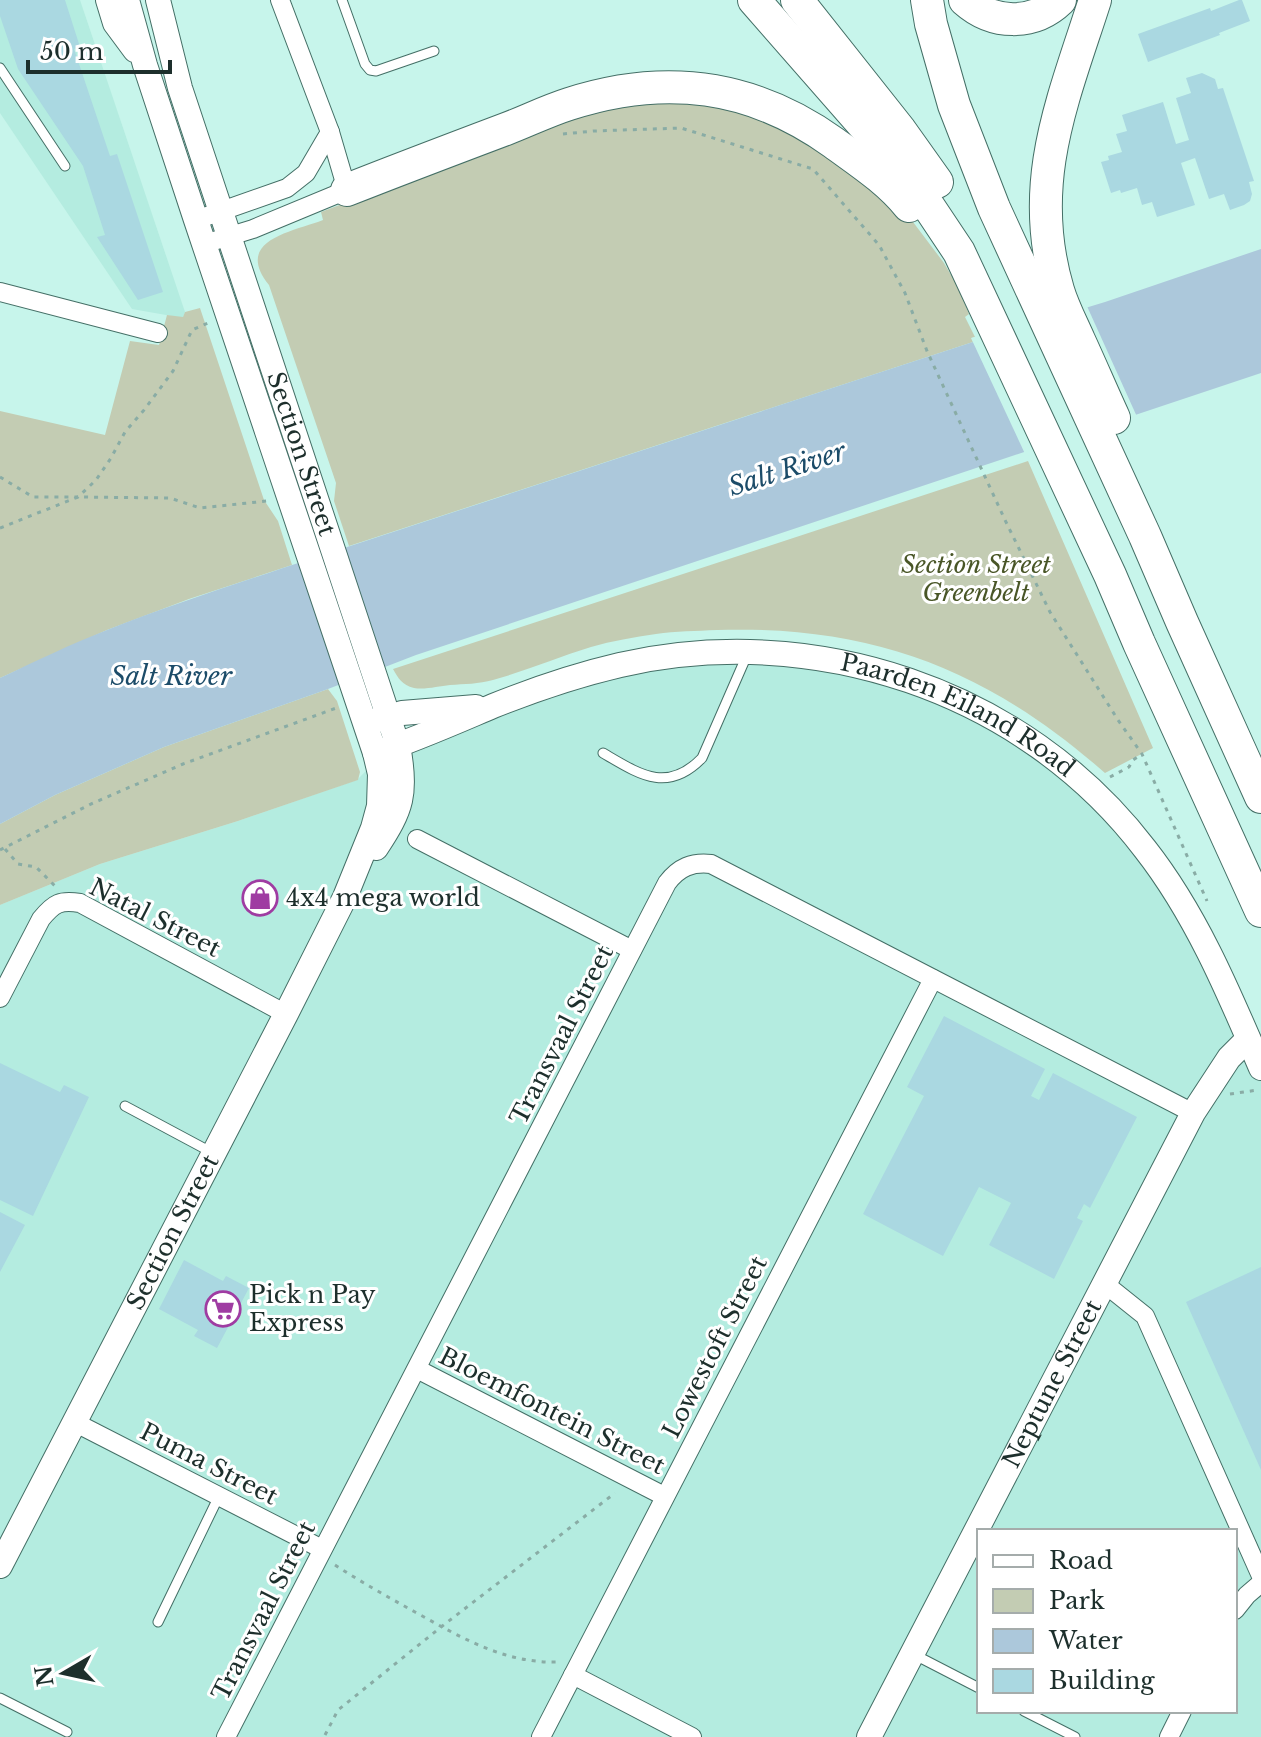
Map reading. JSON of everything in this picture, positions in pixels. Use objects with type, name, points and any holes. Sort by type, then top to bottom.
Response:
[{"type":"highway","points":[[754,0],[909,177],[959,252],[1020,315]]},
{"type":"highway","points":[[797,0],[925,163],[1020,315],[1089,448],[1145,536],[1261,797]]},
{"type":"highway","points":[[927,0],[954,105],[994,208],[1020,315],[1089,448],[1110,575],[1261,911]]},
{"type":"highway","points":[[965,0],[989,15],[1014,20],[1039,14],[1060,0]]},
{"type":"highway","points":[[1020,315],[1058,289],[1048,246],[1044,203],[1048,160],[1058,116],[1095,0]]},
{"type":"highway","points":[[347,190],[541,114],[605,94],[636,88],[667,87],[721,91],[760,102],[800,121],[887,182],[936,241],[962,281],[1020,315]]},
{"type":"street","points":[[108,0],[115,23],[145,65]]},
{"type":"street","name":"Section Street","points":[[127,0],[145,65],[303,541],[346,693],[364,724],[375,753],[380,774],[379,806],[345,897]]},
{"type":"street","name":"Section Street","points":[[0,1566],[345,897],[389,829],[403,791],[398,746],[389,716],[180,88],[158,0]]},
{"type":"street","points":[[204,244],[347,190],[330,132],[280,0]]},
{"type":"street","points":[[196,220],[287,188],[306,173],[330,132]]},
{"type":"street","points":[[0,292],[158,333]]},
{"type":"street","name":"Paarden Eiland Road","points":[[375,753],[557,683],[619,665],[679,655],[748,652],[795,654],[895,675],[936,690],[1007,726],[1058,761],[1118,815],[1176,892],[1201,938],[1261,1068]]},
{"type":"street","name":"Paarden Eiland Road","points":[[364,724],[389,716],[430,710],[494,706]]},
{"type":"street","points":[[417,839],[632,950]]},
{"type":"street","name":"Transvaal Street","points":[[228,1736],[632,950],[667,883],[681,868],[692,864],[711,864],[1193,1113]]},
{"type":"street","name":"Natal Street","points":[[0,998],[41,919],[50,907],[65,901],[80,903],[286,1014]]},
{"type":"street","name":"Lowestoft Street","points":[[541,1737],[933,979]]},
{"type":"street","name":"Neptune Street","points":[[869,1737],[1193,1113],[1229,1058],[1248,1039]]},
{"type":"street","points":[[1105,1284],[1145,1316],[1261,1576]]},
{"type":"street","name":"Bloemfontein Street","points":[[417,1369],[664,1496]]},
{"type":"street","name":"Puma Street","points":[[74,1422],[322,1549]]},
{"type":"street","points":[[1237,1608],[1261,1583]]},
{"type":"street","points":[[573,1675],[692,1737]]},
{"type":"street","points":[[1169,1737],[1181,1713]]},
{"type":"lane","points":[[342,0],[365,64],[370,70],[376,71],[434,51]]},
{"type":"lane","points":[[0,68],[65,166]]},
{"type":"lane","points":[[603,753],[641,775],[663,778],[690,771],[702,758],[748,652]]},
{"type":"lane","points":[[125,1106],[214,1153]]},
{"type":"lane","points":[[158,1622],[219,1496]]},
{"type":"lane","points":[[912,1653],[977,1687]]},
{"type":"lane","points":[[0,1698],[67,1732]]},
{"type":"lane","points":[[1028,1713],[1075,1737]]},
{"type":"path","points":[[552,136],[681,128],[813,169],[879,245],[905,293],[927,351],[1050,612],[1142,754],[1211,908]]},
{"type":"path","points":[[0,528],[78,497],[96,480],[125,432],[173,371],[192,330],[208,323]]},
{"type":"path","points":[[0,477],[33,497],[170,498],[200,508],[267,501]]},
{"type":"path","points":[[60,890],[36,867],[18,864],[2,849],[91,804],[183,764],[335,710],[346,693]]},
{"type":"path","points":[[1088,787],[1129,767],[1142,754]]},
{"type":"path","points":[[325,1735],[338,1710],[615,1493],[626,1476]]},
{"type":"path","points":[[322,1549],[335,1565],[366,1585],[463,1639],[515,1659],[562,1662],[573,1675]]},
{"type":"shaded area","points":[[0,0],[80,0],[185,312],[183,318],[132,309],[0,113]]},
{"type":"shaded area","points":[[823,659],[1001,724],[1140,844],[1261,1067],[1261,1737],[0,1737],[0,905],[100,864],[357,780],[404,732],[631,663]]},
{"type":"green space","points":[[677,99],[781,121],[910,218],[958,287],[969,314],[965,317],[975,337],[972,338],[973,342],[349,546],[334,501],[336,483],[269,285],[260,270],[258,258],[262,248],[283,234],[323,220],[321,212],[580,114]]},
{"type":"green space","points":[[200,308],[264,500],[278,521],[292,565],[107,630],[0,678],[0,411],[105,435],[130,341],[159,345],[167,315],[183,317],[185,312]]},
{"type":"green space","name":"Section Street Greenbelt","points":[[1028,461],[1153,748],[1105,773],[1017,706],[972,681],[926,661],[877,646],[827,636],[774,630],[664,633],[591,647],[488,681],[427,688],[406,685],[393,669]]},
{"type":"green space","points":[[328,689],[337,701],[360,772],[358,780],[100,864],[0,905],[0,824],[55,795],[164,747]]},
{"type":"water","name":"Salt River","points":[[1261,249],[1261,373],[416,655],[164,747],[55,795],[0,824],[0,678],[54,653],[151,613],[283,568]]},
{"type":"pier","points":[[1086,304],[1138,419],[1026,456],[971,338]]},
{"type":"building","points":[[0,0],[65,0],[80,47],[74,49],[110,156],[117,154],[163,292],[138,300],[97,237],[105,235],[83,166],[18,69],[0,16]]},
{"type":"building","points":[[1242,0],[1250,21],[1148,62],[1138,34]]},
{"type":"building","points":[[1202,73],[1215,79],[1218,89],[1223,88],[1254,181],[1249,182],[1250,201],[1230,210],[1224,194],[1209,199],[1195,158],[1181,163],[1195,205],[1157,217],[1152,202],[1142,205],[1137,188],[1111,193],[1101,162],[1109,160],[1108,156],[1122,152],[1116,134],[1127,131],[1122,115],[1163,102],[1176,144],[1189,140],[1176,98],[1191,93],[1186,78]]},
{"type":"building","points":[[944,1016],[1045,1069],[1031,1096],[1039,1100],[1053,1073],[1137,1117],[1090,1208],[1084,1204],[1077,1218],[1083,1221],[1054,1279],[989,1245],[1011,1203],[979,1187],[943,1256],[863,1214],[924,1096],[907,1087]]},
{"type":"building","points":[[0,1063],[60,1092],[64,1085],[89,1097],[33,1216],[0,1200]]},
{"type":"building","points":[[0,1212],[25,1225],[0,1272]]},
{"type":"building","points":[[184,1260],[223,1281],[226,1276],[249,1288],[217,1348],[194,1336],[198,1330],[159,1309]]},
{"type":"building","points":[[1261,1267],[1261,1470],[1186,1302]]},
{"type":"place","name":"4x4 mega world","points":[[260,898]]},
{"type":"place","name":"Pick n Pay Express","points":[[223,1309]]}]
